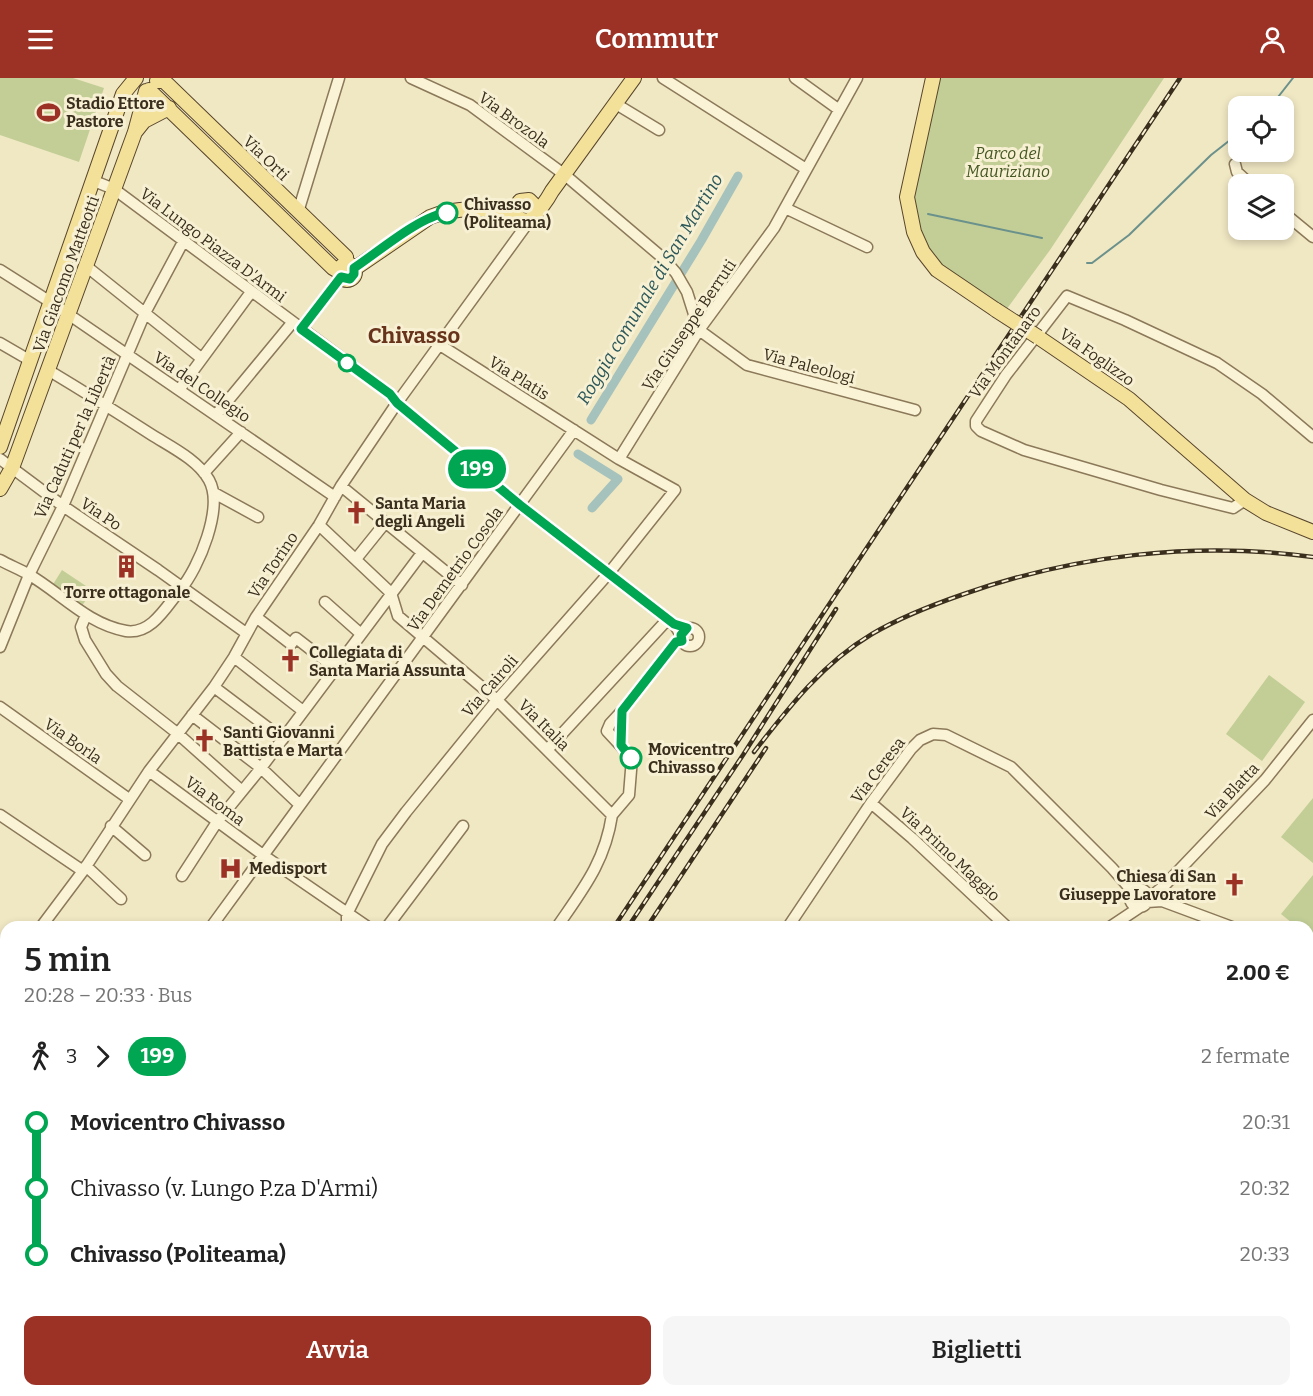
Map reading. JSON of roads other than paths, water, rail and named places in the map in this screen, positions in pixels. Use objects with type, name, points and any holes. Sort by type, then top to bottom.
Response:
[{"type":"main road","name":"Via Orti","points":[[136,78],[138,87],[164,81],[346,257],[345,270],[333,268],[169,108],[152,85]]},
{"type":"main road","name":"Via Giacomo Matteotti","points":[[0,447],[123,94],[136,78]]},
{"type":"main road","points":[[533,217],[634,78]]},
{"type":"main road","name":"Via Foglizzo","points":[[933,78],[908,197],[914,232],[923,252],[937,270],[1129,399],[1245,500]]},
{"type":"main road","name":"Via Giacomo Matteotti","points":[[0,489],[12,468],[152,85]]},
{"type":"main road","points":[[135,132],[144,121],[169,108]]},
{"type":"main road","points":[[521,204],[552,191]]},
{"type":"main road","points":[[345,270],[438,213],[485,208],[502,202],[535,206],[533,217]]},
{"type":"main road","points":[[1245,500],[1266,513],[1313,532]]},
{"type":"street","points":[[298,212],[339,78]]},
{"type":"street","name":"Via Brozola","points":[[411,78],[470,105],[564,175]]},
{"type":"street","points":[[663,78],[806,169]]},
{"type":"street","points":[[795,78],[838,109]]},
{"type":"street","name":"Via Giuseppe Berruti","points":[[619,459],[699,330],[774,228],[857,78]]},
{"type":"street","points":[[616,104],[659,130]]},
{"type":"street","points":[[1236,164],[1239,174]]},
{"type":"street","points":[[564,175],[664,259],[676,273],[687,292],[699,330]]},
{"type":"street","name":"Via Lungo Piazza D'Armi","points":[[94,182],[114,189],[390,394],[397,403],[520,505],[671,622],[684,635],[622,711],[621,745],[632,758],[629,795],[612,815]]},
{"type":"street","points":[[785,208],[867,247]]},
{"type":"street","name":"Via Torino","points":[[47,921],[129,799],[214,687],[256,617],[319,525],[341,486],[397,403],[533,217]]},
{"type":"street","points":[[1294,221],[1313,237]]},
{"type":"street","name":"Via Caduti per la Libertà","points":[[0,647],[29,575],[63,506],[145,313],[183,242]]},
{"type":"street","points":[[86,266],[201,358]]},
{"type":"street","name":"Via del Collegio","points":[[0,270],[52,303],[335,497]]},
{"type":"street","points":[[216,415],[345,270]]},
{"type":"street","points":[[179,390],[251,292]]},
{"type":"street","name":"Via Montanaro","points":[[1245,500],[1233,508],[1161,490],[1024,450],[981,430],[976,426],[976,421],[1006,375],[1066,296],[1125,320],[1217,363],[1262,394],[1313,437]]},
{"type":"street","name":"Via Paleologi","points":[[699,330],[747,364],[915,410]]},
{"type":"street","points":[[0,343],[31,361]]},
{"type":"street","name":"Via Platis","points":[[440,345],[619,459],[675,490]]},
{"type":"street","points":[[0,560],[29,575],[86,615],[110,627],[125,631],[138,631],[153,622],[182,588],[193,569],[214,509],[214,493],[204,473],[175,450],[48,370]]},
{"type":"street","name":"Via Demetrio Cosola","points":[[215,921],[574,430]]},
{"type":"street","points":[[204,473],[241,432]]},
{"type":"street","name":"Via Po","points":[[0,459],[63,506],[246,633]]},
{"type":"street","points":[[341,486],[462,585]]},
{"type":"street","name":"Via Cairoli","points":[[346,914],[382,844],[497,700],[609,573],[675,490]]},
{"type":"street","points":[[214,493],[258,517]]},
{"type":"street","points":[[356,559],[385,523]]},
{"type":"street","points":[[319,525],[391,593]]},
{"type":"street","points":[[182,876],[217,822],[261,768],[422,553]]},
{"type":"street","name":"Via Italia","points":[[391,593],[398,616],[497,700],[612,815]]},
{"type":"street","points":[[324,602],[361,634]]},
{"type":"street","points":[[86,615],[81,627],[85,640],[106,674],[117,686],[177,733],[242,791]]},
{"type":"street","points":[[256,617],[291,644],[296,638],[336,669]]},
{"type":"street","points":[[547,750],[671,622]]},
{"type":"street","points":[[234,657],[303,711]]},
{"type":"street","points":[[214,687],[283,739]]},
{"type":"street","name":"Via Borla","points":[[0,707],[129,799]]},
{"type":"street","points":[[192,715],[261,768],[300,805]]},
{"type":"street","name":"Via Blatta","points":[[1119,921],[1145,903],[1265,780],[1313,720]]},
{"type":"street","name":"Via Ceresa","points":[[792,921],[910,749],[920,740],[933,734],[946,735],[1011,767],[1137,891]]},
{"type":"street","name":"Via Roma","points":[[149,771],[346,914]]},
{"type":"street","name":"Via Primo Maggio","points":[[871,803],[1001,921]]},
{"type":"street","points":[[0,815],[84,868],[121,899]]},
{"type":"street","points":[[561,921],[597,867],[609,836],[612,815]]},
{"type":"street","points":[[111,826],[146,855]]},
{"type":"street","points":[[392,921],[463,826]]},
{"type":"street","name":"Via Blatta","points":[[1137,891],[1169,879]]},
{"type":"street","points":[[1145,903],[1145,892],[1137,891],[1130,897],[1135,906],[1162,901],[1216,921]]},
{"type":"street","points":[[346,914],[347,921]]},
{"type":"street","points":[[346,914],[358,921]]},
{"type":"waterway","name":"Roggia comunale di San Martino","points":[[1279,96],[1293,78]]},
{"type":"waterway","name":"Roggia comunale di San Martino","points":[[1087,263],[1092,263],[1129,235],[1211,155],[1228,142]]},
{"type":"waterway","name":"Roggia comunale di San Martino","points":[[591,420],[701,241],[738,176]]},
{"type":"waterway","name":"Roggia comunale di San Martino","points":[[928,214],[1042,238]]},
{"type":"waterway","name":"Roggia comunale di San Martino","points":[[578,454],[618,479],[592,508]]},
{"type":"railway","points":[[618,921],[1180,78]]},
{"type":"railway","points":[[754,752],[808,687],[838,658],[872,634],[905,617],[964,594],[1049,570],[1136,555],[1180,551],[1225,551],[1269,552],[1313,557]]},
{"type":"railway","points":[[632,921],[743,755],[836,609]]},
{"type":"railway","points":[[651,921],[766,748]]},
{"type":"place","name":"Stadio Ettore Pastore","points":[[48,112]]},
{"type":"place","name":"Chivasso (Politeama)","points":[[447,213]]},
{"type":"place","name":"Santa Maria degli Angeli","points":[[357,512]]},
{"type":"place","name":"Torre ottagonale","points":[[127,567]]},
{"type":"place","name":"Collegiata di Santa Maria Assunta","points":[[291,661]]},
{"type":"place","name":"Santi Giovanni Battista e Marta","points":[[205,741]]},
{"type":"place","name":"Movicentro Chivasso","points":[[631,758]]},
{"type":"place","name":"Medisport","points":[[231,868]]},
{"type":"place","name":"Chiesa di San Giuseppe Lavoratore","points":[[1234,885]]},
{"type":"district","name":"Chivasso","points":[[414,335]]},
{"type":"park label","name":"Parco del Mauriziano","points":[[1008,162]]}]
